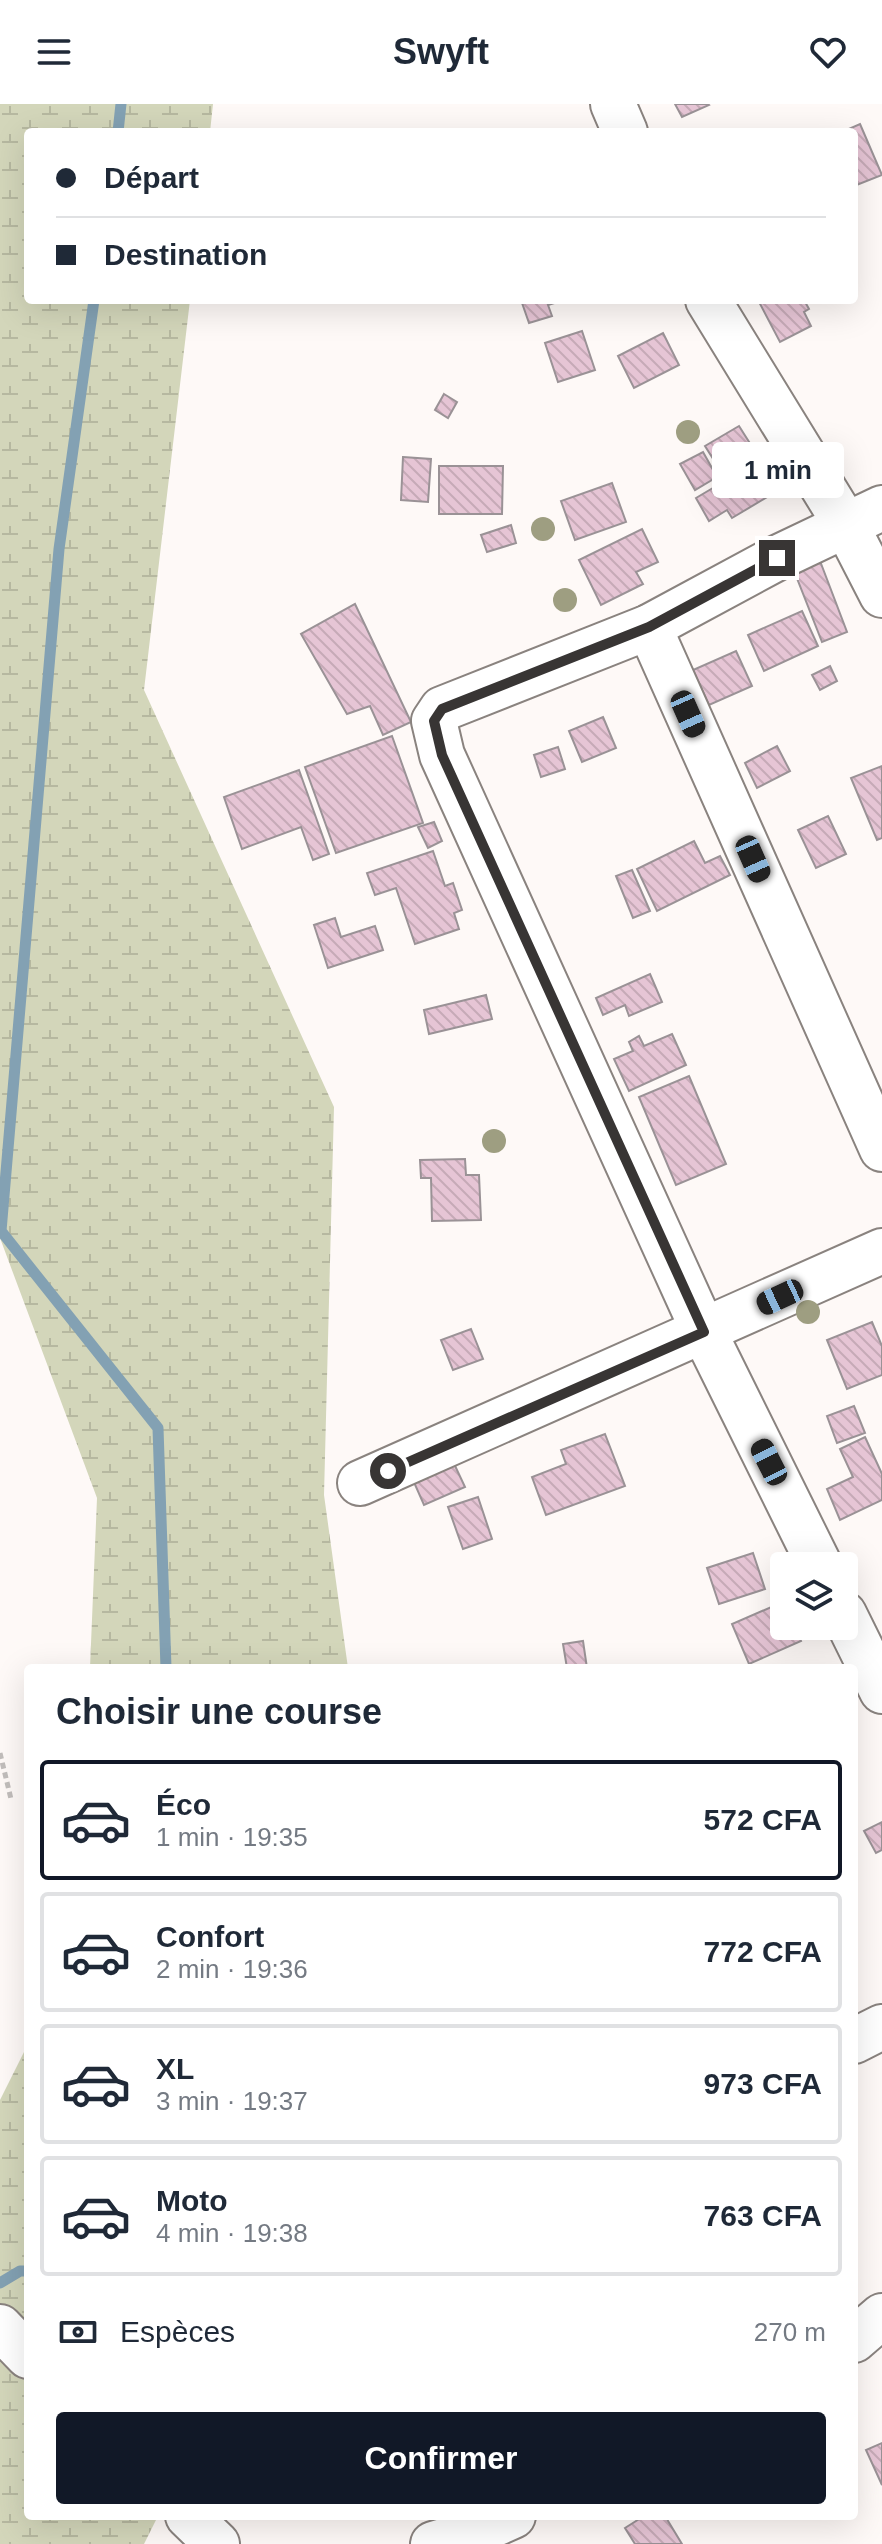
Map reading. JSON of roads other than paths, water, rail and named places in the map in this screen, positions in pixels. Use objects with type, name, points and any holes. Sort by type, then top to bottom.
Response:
[{"type":"street","points":[[613,104],[623,128]]},
{"type":"street","points":[[711,304],[864,517],[882,595]]},
{"type":"street","points":[[813,1552],[704,1332],[442,755],[434,721],[442,709],[649,627],[777,558],[864,517]]},
{"type":"street","points":[[649,627],[882,1149]]},
{"type":"street","points":[[360,1483],[882,1251]]},
{"type":"street","points":[[857,1640],[882,1691]]},
{"type":"street","points":[[858,2039],[882,2027]]},
{"type":"street","points":[[858,2337],[882,2316]]},
{"type":"street","points":[[0,2327],[24,2352]]},
{"type":"street","points":[[192,2520],[217,2544]]},
{"type":"street","points":[[433,2544],[504,2520]]},
{"type":"waterway","points":[[118,128],[121,104]]},
{"type":"waterway","points":[[93,304],[59,549],[1,1231],[158,1428],[166,1664]]},
{"type":"waterway","points":[[0,2283],[24,2271]]}]
